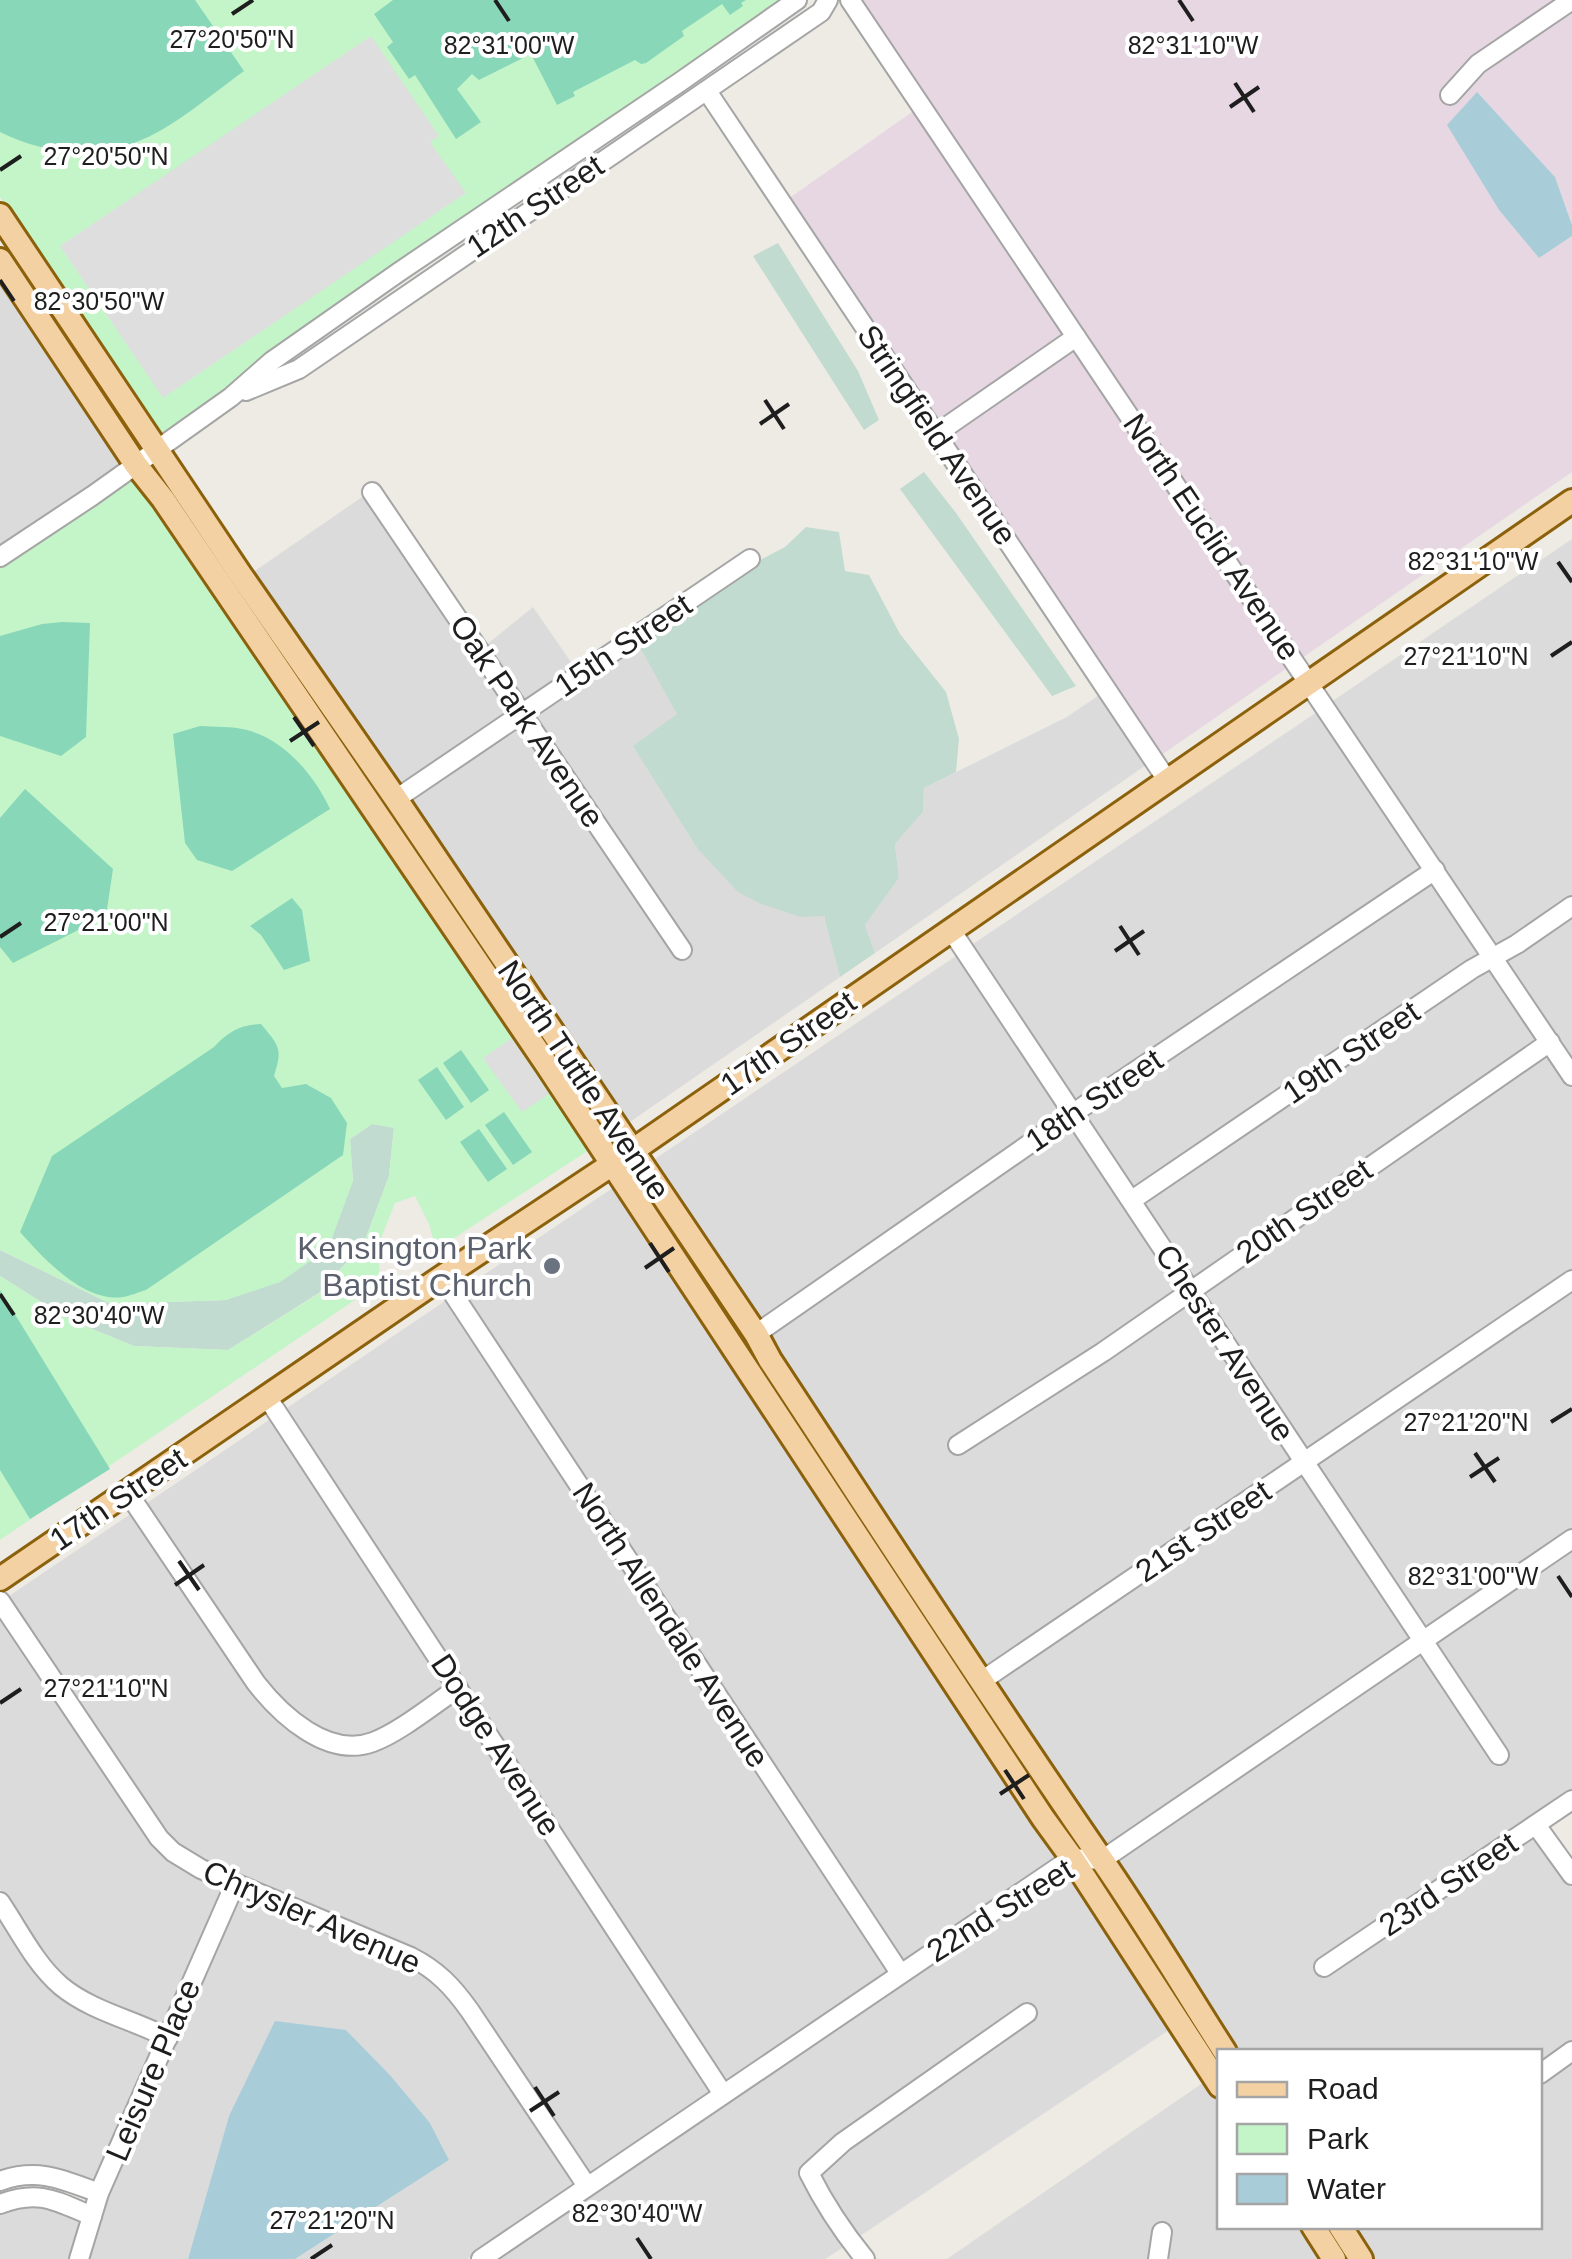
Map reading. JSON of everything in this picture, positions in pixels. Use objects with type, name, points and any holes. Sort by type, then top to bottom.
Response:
[{"type":"main road","name":"North Tuttle Avenue","points":[[0,214],[250,590],[396,799],[756,1334],[1223,2049]]},
{"type":"main road","points":[[0,236],[10,252],[33,264]]},
{"type":"main road","name":"North Tuttle Avenue","points":[[0,260],[612,1164],[1217,2081]]},
{"type":"main road","name":"17th Street","points":[[0,1580],[632,1151],[1572,501]]},
{"type":"main road","points":[[1316,2229],[1334,2259]]},
{"type":"main road","points":[[1342,2229],[1361,2259]]},
{"type":"street","name":"12th Street","points":[[0,557],[232,397],[285,352],[797,0]]},
{"type":"street","name":"12th Street","points":[[232,397],[298,369],[822,12],[828,0]]},
{"type":"street","name":"North Euclid Avenue","points":[[850,0],[1572,1076]]},
{"type":"street","points":[[1450,94],[1478,64],[1572,0]]},
{"type":"street","name":"Stringfield Avenue","points":[[707,90],[1167,780]]},
{"type":"street","points":[[936,434],[1076,337]]},
{"type":"street","name":"Oak Park Avenue","points":[[372,492],[682,950]]},
{"type":"street","name":"15th Street","points":[[396,799],[750,559]]},
{"type":"street","name":"18th Street","points":[[756,1334],[1435,870]]},
{"type":"street","name":"19th Street","points":[[1132,1200],[1572,906]]},
{"type":"street","name":"Chester Avenue","points":[[951,930],[1499,1755]]},
{"type":"street","name":"20th Street","points":[[958,1446],[1103,1352],[1550,1042]]},
{"type":"street","name":"North Allendale Avenue","points":[[442,1277],[900,1974]]},
{"type":"street","name":"21st Street","points":[[982,1680],[1572,1280]]},
{"type":"street","name":"Dodge Avenue","points":[[267,1397],[723,2094]]},
{"type":"street","points":[[128,1493],[256,1683],[302,1727],[339,1744],[367,1744],[458,1688]]},
{"type":"street","name":"22nd Street","points":[[482,2259],[1072,1858],[1102,1860],[1572,1540]]},
{"type":"street","name":"Chrysler Avenue","points":[[0,1602],[159,1838],[188,1863],[411,1956],[442,1977],[470,2011],[587,2186]]},
{"type":"street","name":"23rd Street","points":[[1324,1966],[1572,1800]]},
{"type":"street","points":[[1536,1825],[1572,1876]]},
{"type":"street","name":"Leisure Place","points":[[79,2259],[100,2193],[234,1884]]},
{"type":"street","points":[[0,1902],[40,1962],[62,1986],[80,1999],[168,2038]]},
{"type":"street","points":[[865,2259],[824,2202],[809,2173],[843,2142],[1026,2014]]},
{"type":"street","points":[[1542,2073],[1572,2052]]},
{"type":"street","points":[[0,2181],[51,2176],[100,2193]]},
{"type":"street","points":[[0,2204],[18,2197],[44,2196],[92,2216]]},
{"type":"street","points":[[1158,2259],[1162,2232]]},
{"type":"shaded area","points":[[858,0],[1558,0],[1474,57],[1440,94],[1451,105],[1483,70],[1572,10],[1572,225],[1555,177],[1477,93],[1448,125],[1499,210],[1539,258],[1572,236],[1572,472],[1302,658]]},
{"type":"shaded area","points":[[371,36],[439,136],[430,142],[466,193],[163,398],[60,246]]},
{"type":"shaded area","points":[[915,110],[1065,334],[938,423],[788,199]]},
{"type":"shaded area","points":[[0,285],[120,466],[0,548]]},
{"type":"shaded area","points":[[1074,348],[1290,666],[1160,756],[947,437]]},
{"type":"shaded area","points":[[365,495],[512,711],[398,789],[249,575]]},
{"type":"shaded area","points":[[1572,539],[1572,897],[1494,947],[1331,702]]},
{"type":"shaded area","points":[[533,607],[575,668],[524,703],[485,646]]},
{"type":"shaded area","points":[[638,644],[678,714],[634,746],[697,848],[826,915],[840,977],[624,1126],[407,802],[521,724],[680,960],[691,953],[533,716]]},
{"type":"shaded area","points":[[1099,695],[1146,765],[875,953],[865,925],[899,878],[895,844],[923,812],[924,788],[1067,717]]},
{"type":"shaded area","points":[[1320,710],[1425,868],[1074,1104],[970,946]]},
{"type":"shaded area","points":[[1434,881],[1482,955],[1133,1190],[1083,1117]]},
{"type":"shaded area","points":[[1572,916],[1572,1063],[1504,961]]},
{"type":"shaded area","points":[[959,954],[1063,1112],[757,1323],[649,1163]]},
{"type":"shaded area","points":[[1491,968],[1539,1040],[1191,1278],[1142,1203]]},
{"type":"shaded area","points":[[512,1038],[549,1094],[522,1112],[483,1058]]},
{"type":"shaded area","points":[[1548,1053],[1572,1089],[1572,1271],[1306,1452],[1200,1291]]},
{"type":"shaded area","points":[[1072,1125],[1294,1460],[984,1670],[766,1337]]},
{"type":"shaded area","points":[[637,1171],[1087,1851],[1076,1850],[629,1177]]},
{"type":"shaded area","points":[[617,1185],[1062,1855],[901,1963],[460,1291]]},
{"type":"shaded area","points":[[1572,1290],[1572,1530],[1424,1630],[1315,1465]]},
{"type":"shaded area","points":[[448,1299],[889,1971],[725,2083],[284,1410]]},
{"type":"shaded area","points":[[272,1418],[448,1685],[374,1733],[352,1738],[322,1730],[272,1692],[144,1505]]},
{"type":"shaded area","points":[[1303,1473],[1412,1638],[1103,1849],[993,1683]]},
{"type":"shaded area","points":[[132,1513],[250,1687],[337,1751],[457,1698],[713,2091],[588,2176],[460,1985],[191,1856],[164,1833],[6,1598]]},
{"type":"shaded area","points":[[1572,1549],[1572,1791],[1314,1964],[1323,1977],[1535,1835],[1572,1888],[1572,2042],[1542,2063],[1542,2049],[1233,2049],[1113,1862],[1421,1652],[1497,1765],[1509,1758],[1433,1644]]},
{"type":"shaded area","points":[[0,1615],[168,1857],[184,1869],[224,1887],[164,2028],[66,1981],[45,1957],[0,1889]]},
{"type":"shaded area","points":[[1071,1869],[1172,2028],[857,2238],[818,2175],[848,2148],[1036,2016],[1027,2003],[839,2135],[799,2169],[845,2246],[825,2259],[495,2259]]},
{"type":"shaded area","points":[[239,1893],[409,1963],[449,1994],[576,2184],[467,2259],[295,2259],[449,2160],[430,2123],[346,2030],[229,2116],[188,2259],[87,2259],[107,2197]]},
{"type":"shaded area","points":[[0,1915],[34,1966],[158,2041],[95,2184],[50,2168],[0,2173]]},
{"type":"shaded area","points":[[1572,2061],[1572,2259],[1370,2259],[1350,2229],[1542,2229],[1542,2083]]},
{"type":"shaded area","points":[[1207,2080],[1217,2096],[1217,2229],[1306,2229],[1326,2259],[1165,2259],[1171,2227],[1157,2223],[1150,2259],[947,2259]]},
{"type":"shaded area","points":[[43,2204],[83,2220],[71,2259],[0,2259],[0,2214],[21,2205]]},
{"type":"green space","points":[[0,0],[783,0],[161,437],[0,197]]},
{"type":"green space","points":[[0,0],[195,0],[244,71],[177,120],[134,143],[83,152],[32,145],[0,132]]},
{"type":"green space","points":[[393,0],[746,0],[730,15],[722,4],[682,31],[684,36],[646,63],[635,60],[573,92],[575,96],[557,105],[531,54],[479,80],[472,74],[457,89],[481,122],[456,139],[415,75],[409,79],[387,47],[393,42],[374,14]]},
{"type":"green space","points":[[778,243],[858,371],[879,420],[864,430],[753,256]]},
{"type":"green space","points":[[924,472],[1076,686],[1052,696],[900,489]]},
{"type":"green space","points":[[135,475],[592,1148],[436,1250],[415,1196],[395,1203],[378,1246],[380,1283],[0,1540],[0,1276],[70,1320],[134,1346],[228,1350],[320,1293],[364,1243],[389,1176],[394,1128],[372,1124],[350,1139],[353,1181],[328,1249],[280,1282],[226,1300],[111,1304],[0,1250],[0,567]]},
{"type":"green space","points":[[806,527],[839,532],[845,571],[869,575],[900,634],[946,692],[959,739],[956,772],[924,788],[923,812],[895,844],[899,878],[865,925],[875,953],[840,977],[825,916],[801,917],[738,892],[697,848],[633,746],[677,714],[638,644],[785,547]]},
{"type":"green space","points":[[62,622],[90,623],[86,737],[61,756],[0,736],[0,636]]},
{"type":"green space","points":[[200,726],[247,730],[274,742],[297,760],[330,809],[232,871],[197,860],[185,843],[173,734]]},
{"type":"green space","points":[[25,789],[113,869],[106,916],[13,963],[0,947],[0,818]]},
{"type":"green space","points":[[292,898],[302,910],[310,961],[284,970],[261,935],[250,926]]},
{"type":"green space","points":[[261,1024],[278,1048],[274,1076],[282,1088],[306,1084],[331,1098],[347,1123],[343,1155],[146,1290],[108,1297],[79,1286],[20,1232],[52,1156],[229,1033]]},
{"type":"green space","points":[[461,1050],[489,1090],[471,1103],[443,1063]]},
{"type":"green space","points":[[437,1067],[464,1107],[446,1120],[418,1080]]},
{"type":"green space","points":[[504,1112],[532,1152],[513,1165],[485,1125]]},
{"type":"green space","points":[[372,1124],[394,1127],[389,1176],[364,1243],[319,1293],[228,1350],[134,1346],[70,1320],[0,1276],[0,1250],[111,1304],[227,1300],[353,1181],[350,1139]]},
{"type":"green space","points":[[479,1129],[507,1169],[488,1182],[460,1142]]},
{"type":"green space","points":[[0,1290],[110,1469],[30,1519],[0,1470]]},
{"type":"water","points":[[1477,92],[1555,177],[1572,225],[1572,236],[1539,258],[1499,210],[1447,125]]},
{"type":"water","points":[[275,2021],[346,2030],[430,2123],[449,2160],[295,2259],[188,2259],[229,2116]]},
{"type":"place","name":"Kensington Park Baptist Church","points":[[552,1266]]}]
